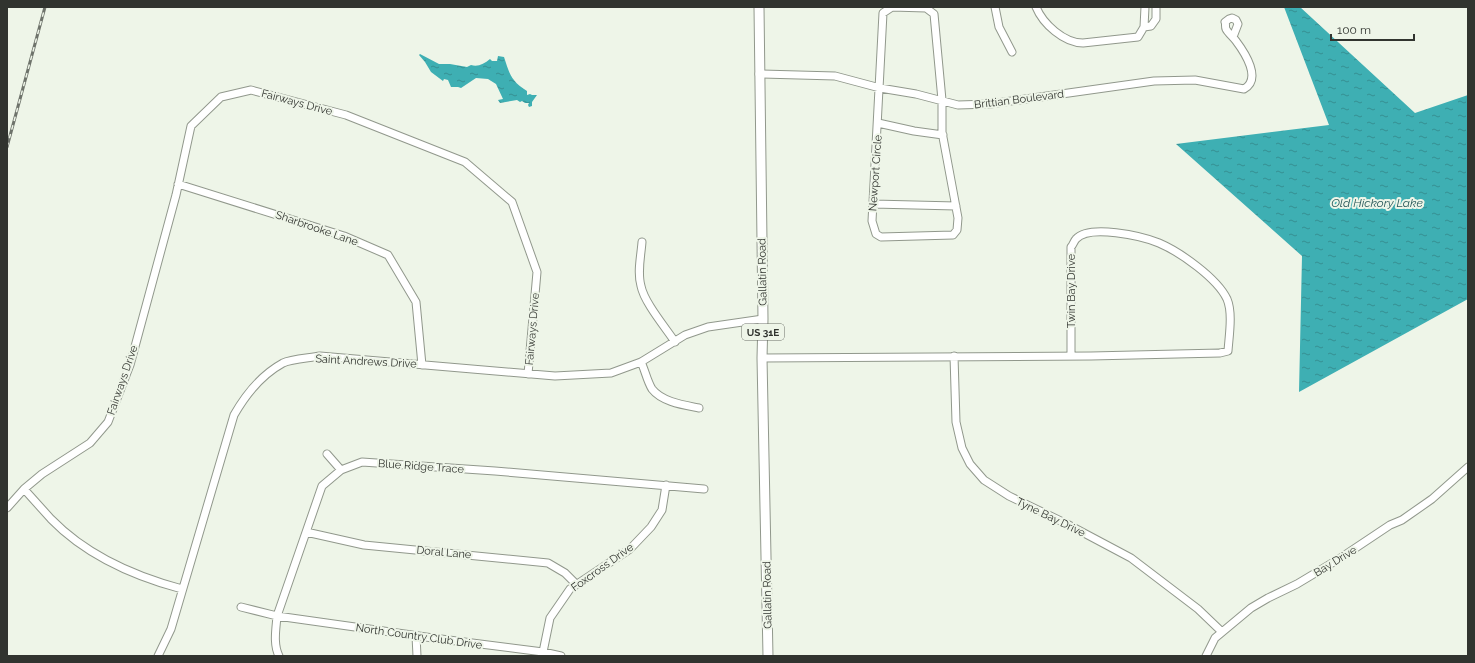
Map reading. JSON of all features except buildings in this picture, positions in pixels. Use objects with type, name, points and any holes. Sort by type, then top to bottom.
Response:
[{"type":"main road","name":"Gallatin Road","points":[[759,7],[763,319],[762,358],[768,656]]},
{"type":"street","name":"Newport Circle","points":[[892,7],[926,8],[934,14],[942,100],[942,135],[956,206],[958,224],[953,235],[882,238],[876,234],[872,221],[884,13],[892,7]]},
{"type":"street","points":[[995,7],[999,27],[1012,52]]},
{"type":"street","points":[[1036,7],[1038,13],[1058,34],[1074,43],[1106,42],[1138,37],[1144,27],[1145,7]]},
{"type":"street","points":[[1144,27],[1151,26],[1156,19],[1156,7]]},
{"type":"street","name":"Brittian Boulevard","points":[[759,74],[835,76],[880,88],[916,94],[958,105],[990,104],[1154,81],[1195,80],[1244,89],[1247,87],[1253,76],[1250,66],[1233,37]]},
{"type":"street","name":"Fairways Drive","points":[[7,508],[24,489],[42,474],[90,444],[108,422],[130,364],[178,184],[191,126],[221,97],[251,90],[346,115],[465,162],[512,202],[538,272],[528,374]]},
{"type":"street","points":[[878,123],[914,131],[942,135]]},
{"type":"street","name":"Sharbrooke Lane","points":[[178,184],[344,236],[388,255],[416,302],[422,365]]},
{"type":"street","points":[[873,204],[956,206]]},
{"type":"street","name":"Twin Bay Drive","points":[[1099,232],[1124,234],[1159,243],[1202,270],[1215,282],[1227,300],[1231,320],[1228,351],[1091,356],[1071,355],[1071,247],[1076,239],[1087,234],[1099,232]]},
{"type":"street","points":[[642,242],[639,272],[641,286],[646,299],[675,342]]},
{"type":"street","name":"Saint Andrews Drive","points":[[158,656],[171,629],[234,415],[245,396],[258,381],[284,363],[320,356],[555,376],[611,373],[641,362],[684,335],[708,327],[763,319]]},
{"type":"street","points":[[762,358],[1071,355]]},
{"type":"street","name":"Tyne Bay Drive","points":[[954,356],[956,422],[962,448],[970,464],[984,480],[1009,496],[1067,524],[1131,558],[1198,609],[1222,632]]},
{"type":"street","points":[[641,362],[652,389],[664,398],[682,405],[698,408]]},
{"type":"street","points":[[328,454],[340,470]]},
{"type":"street","name":"Blue Ridge Trace","points":[[279,656],[277,652],[275,634],[277,616],[322,486],[340,470],[362,462],[495,471],[704,489]]},
{"type":"street","name":"Bay Drive","points":[[1206,656],[1215,638],[1251,608],[1297,584],[1342,557],[1390,525],[1402,520],[1432,499],[1468,467]]},
{"type":"street","name":"Foxcross Drive","points":[[543,652],[550,618],[570,588],[630,549],[651,527],[662,510],[666,485]]},
{"type":"street","points":[[24,489],[52,520],[99,556],[127,570],[166,585],[182,589]]},
{"type":"street","name":"Doral Lane","points":[[306,532],[364,545],[548,563],[566,574],[576,584]]},
{"type":"street","name":"North Country Club Drive","points":[[241,607],[277,616],[543,652],[561,656]]},
{"type":"street","points":[[416,636],[417,656]]},
{"type":"water","name":"Old Hickory Lake","points":[[1284,7],[1300,7],[1415,113],[1468,95],[1468,299],[1299,392],[1302,256],[1176,144],[1329,125]]},
{"type":"water","points":[[420,54],[439,64],[467,67],[471,65],[481,65],[490,59],[492,61],[497,61],[498,56],[504,57],[514,81],[527,91],[527,95],[537,95],[532,102],[532,106],[529,107],[529,103],[522,101],[520,102],[517,100],[500,103],[498,100],[503,99],[496,84],[488,79],[476,78],[461,88],[451,87],[448,80],[444,79],[443,81],[431,72],[419,55]]},
{"type":"railway","points":[[7,147],[45,7]]}]
